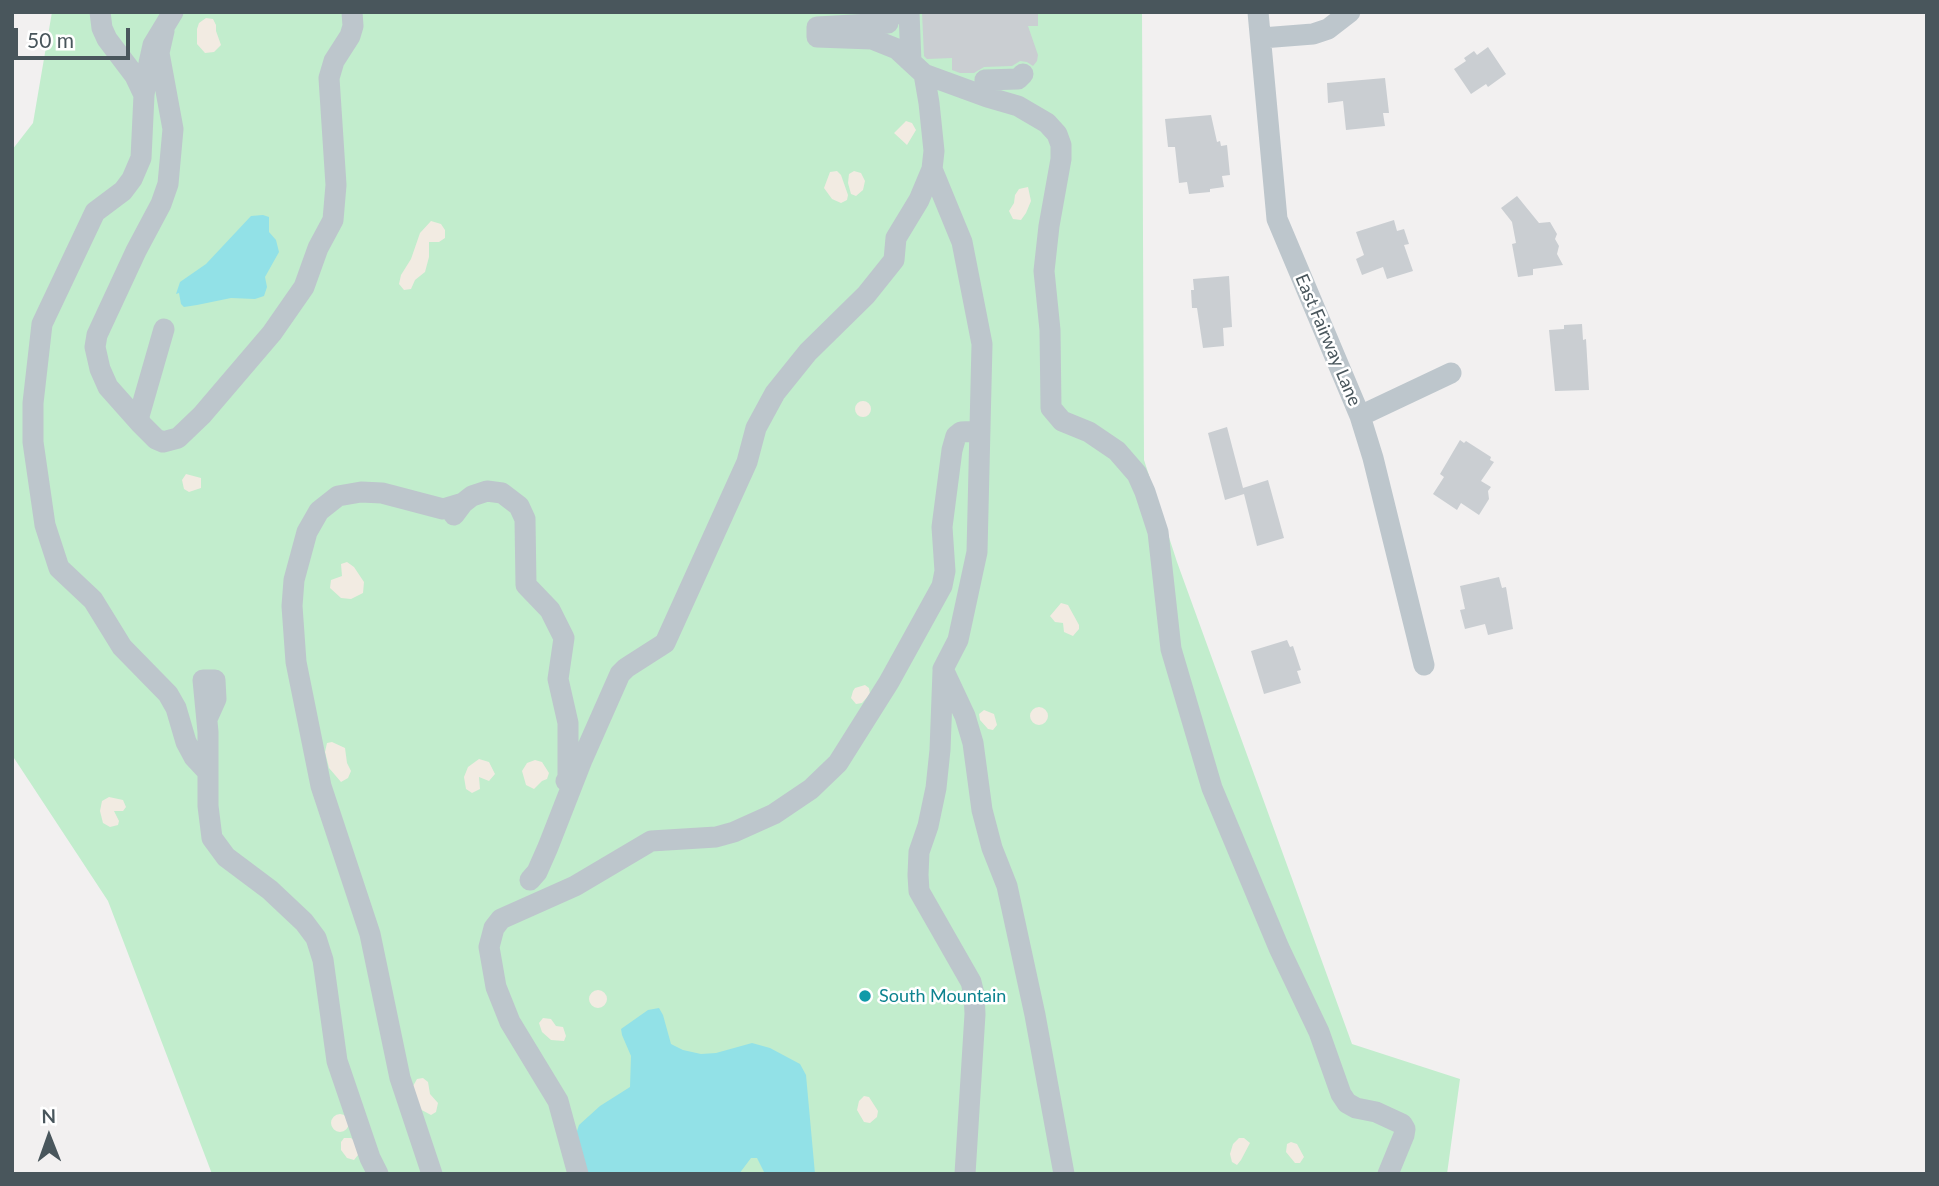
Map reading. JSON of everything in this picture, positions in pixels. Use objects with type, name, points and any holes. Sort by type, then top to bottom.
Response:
[{"type":"street","points":[[100,12],[102,28],[135,76],[144,95]]},
{"type":"street","points":[[168,22],[159,53],[173,129],[168,184],[161,204],[97,335],[95,347],[108,387],[137,413],[156,439],[163,442],[178,438],[234,379],[290,310],[304,287],[318,248],[333,220],[336,185],[329,78],[334,61],[351,36],[352,12]]},
{"type":"street","points":[[578,1174],[558,1101],[510,1022],[496,987],[490,958],[490,938],[501,919],[534,888],[559,812],[621,674],[665,643],[747,462],[757,428],[775,393],[808,352],[866,295],[894,260],[896,238],[919,200],[932,169],[934,151],[932,121],[918,68],[909,12],[888,14],[888,23],[817,27],[817,37],[872,39],[897,49],[918,68],[1018,106],[1047,123],[1057,134],[1061,159],[1044,271],[1050,330],[1051,408],[1062,421],[1089,432],[1117,451],[1137,474],[1145,492],[1158,532],[1171,649],[1217,800],[1279,948],[1319,1032],[1340,1094],[1347,1103],[1356,1108],[1389,1117],[1402,1124],[1404,1135],[1388,1174]]},
{"type":"street","name":"East Fairway Lane","points":[[1258,12],[1277,219],[1360,416],[1424,664]]},
{"type":"street","points":[[1262,38],[1313,34],[1328,29],[1350,12]]},
{"type":"street","points":[[168,22],[153,45],[144,95],[141,158],[132,180],[123,191],[94,212],[42,324],[33,403],[33,442],[45,525],[59,568],[93,600],[122,647],[168,694],[176,708],[186,742],[194,757],[208,772]]},
{"type":"street","points":[[985,93],[985,80],[1018,79],[1023,74]]},
{"type":"street","points":[[932,169],[962,243],[982,344],[978,537],[958,640],[943,669],[950,703],[973,743],[982,810],[1010,899],[1035,1015],[1064,1174]]},
{"type":"street","points":[[137,413],[164,329]]},
{"type":"street","points":[[1360,416],[1451,373]]},
{"type":"street","points":[[534,888],[575,886],[651,841],[716,837],[734,832],[775,814],[811,789],[838,763],[889,682],[942,586],[945,571],[942,527],[952,450],[956,436],[961,432],[981,431]]},
{"type":"street","points":[[432,1174],[400,1078],[370,934],[321,786],[296,662],[292,606],[296,567],[307,532],[319,511],[338,496],[361,492],[382,493],[453,506],[487,491],[505,495],[519,506],[524,519],[526,585],[550,610],[564,638],[558,679],[568,723],[568,778],[554,799],[559,812]]},
{"type":"street","points":[[950,703],[940,750],[936,788],[919,852],[918,875],[919,891],[971,982],[974,994],[965,1174]]},
{"type":"street","points":[[186,742],[192,747],[202,746],[207,726],[208,806],[212,838],[226,857],[271,890],[304,922],[316,938],[323,960],[337,1060],[370,1158],[378,1174]]},
{"type":"green space","points":[[52,12],[1142,12],[1144,460],[1177,562],[1352,1044],[1460,1079],[1447,1174],[212,1174],[108,901],[12,755],[12,150],[33,123]]},
{"type":"sand","points":[[206,18],[213,19],[221,45],[214,52],[205,53],[197,44],[197,29],[199,23]]},
{"type":"sand","points":[[906,121],[912,123],[916,130],[907,145],[894,133]]},
{"type":"sand","points":[[837,171],[848,195],[847,200],[841,203],[832,199],[824,188],[830,172]]},
{"type":"sand","points":[[854,171],[861,173],[865,181],[863,190],[856,196],[851,194],[848,183],[849,174]]},
{"type":"sand","points":[[1028,187],[1031,201],[1026,213],[1021,220],[1013,219],[1009,211],[1015,195],[1019,189]]},
{"type":"sand","points":[[431,221],[441,224],[445,230],[445,238],[439,242],[429,242],[425,272],[415,280],[411,289],[404,290],[399,284],[401,275],[411,259],[420,233]]},
{"type":"sand","points":[[860,401],[866,401],[871,409],[869,415],[860,417],[855,412],[855,406]]},
{"type":"sand","points":[[186,474],[201,478],[201,488],[189,492],[184,489],[182,480]]},
{"type":"sand","points":[[347,562],[364,582],[363,593],[351,599],[341,598],[330,588],[331,580],[342,576],[341,564]]},
{"type":"sand","points":[[1061,603],[1068,605],[1079,625],[1073,636],[1064,632],[1063,623],[1055,622],[1050,616]]},
{"type":"sand","points":[[865,685],[870,694],[862,703],[856,704],[851,698],[853,691]]},
{"type":"sand","points":[[1039,707],[1045,710],[1048,716],[1045,722],[1039,725],[1033,722],[1030,716],[1033,710]]},
{"type":"sand","points":[[984,710],[994,714],[997,725],[993,730],[988,729],[980,720],[979,714]]},
{"type":"sand","points":[[332,742],[345,748],[351,771],[348,778],[341,782],[329,768],[325,752],[327,743]]},
{"type":"sand","points":[[479,759],[489,762],[495,774],[489,781],[479,777],[480,789],[472,793],[466,789],[464,777],[468,767]]},
{"type":"sand","points":[[535,760],[542,762],[549,773],[547,779],[534,789],[526,785],[522,771],[527,763]]},
{"type":"sand","points":[[109,797],[123,800],[126,807],[123,811],[114,811],[118,825],[110,827],[103,823],[100,811],[102,801]]},
{"type":"sand","points":[[594,990],[602,990],[607,999],[605,1006],[594,1008],[589,1003],[589,995]]},
{"type":"sand","points":[[543,1018],[551,1019],[556,1026],[563,1027],[566,1036],[564,1041],[551,1040],[542,1032],[539,1023]]},
{"type":"sand","points":[[423,1078],[428,1082],[430,1094],[438,1103],[436,1112],[431,1115],[418,1108],[413,1086],[417,1079]]},
{"type":"sand","points":[[864,1096],[869,1097],[878,1111],[877,1117],[870,1123],[864,1122],[857,1110],[859,1101]]},
{"type":"sand","points":[[336,1114],[344,1114],[349,1123],[347,1130],[336,1132],[331,1127],[331,1119]]},
{"type":"sand","points":[[344,1138],[351,1138],[357,1143],[358,1155],[354,1160],[347,1158],[341,1150]]},
{"type":"sand","points":[[1239,1138],[1250,1143],[1237,1165],[1232,1162],[1230,1154],[1233,1144]]},
{"type":"sand","points":[[1287,1144],[1297,1144],[1304,1157],[1300,1163],[1295,1163],[1286,1152]]},
{"type":"water","points":[[251,216],[269,217],[269,232],[276,240],[279,252],[265,277],[267,287],[264,296],[255,299],[231,298],[184,307],[179,293],[176,294],[180,282],[206,264]]},
{"type":"water","points":[[659,1008],[671,1044],[683,1050],[701,1054],[716,1053],[752,1043],[770,1048],[800,1064],[806,1075],[815,1174],[765,1174],[757,1158],[751,1158],[739,1174],[584,1174],[575,1137],[579,1125],[600,1106],[630,1087],[631,1056],[621,1029],[648,1010]]},
{"type":"building","points":[[922,12],[1038,12],[1038,26],[1028,26],[1038,55],[1037,61],[1033,66],[1020,61],[1012,66],[984,67],[974,73],[952,70],[952,58],[927,59],[924,56]]},
{"type":"building","points":[[1488,47],[1506,74],[1488,87],[1486,84],[1471,94],[1454,69],[1474,51],[1477,55]]},
{"type":"building","points":[[1385,78],[1389,113],[1383,113],[1385,126],[1346,130],[1343,101],[1328,103],[1327,83]]},
{"type":"building","points":[[1211,115],[1217,142],[1220,141],[1221,146],[1227,145],[1230,175],[1222,176],[1224,187],[1210,189],[1210,192],[1189,194],[1187,182],[1179,183],[1175,147],[1168,147],[1165,119]]},
{"type":"building","points":[[1517,196],[1539,223],[1550,222],[1557,234],[1557,254],[1563,265],[1533,269],[1533,275],[1518,277],[1512,244],[1516,243],[1512,222],[1501,208]]},
{"type":"building","points":[[1394,220],[1397,231],[1404,229],[1409,244],[1404,245],[1413,271],[1387,279],[1383,267],[1362,275],[1356,259],[1364,255],[1356,232]]},
{"type":"building","points":[[1229,276],[1232,327],[1223,328],[1224,346],[1203,348],[1197,308],[1192,308],[1193,279]]},
{"type":"building","points":[[1582,324],[1583,340],[1586,339],[1589,390],[1555,391],[1549,330],[1564,329],[1564,325]]},
{"type":"building","points":[[1227,427],[1243,488],[1268,480],[1284,538],[1257,546],[1244,494],[1225,500],[1208,433]]},
{"type":"building","points":[[1460,440],[1491,457],[1490,460],[1494,462],[1481,481],[1491,487],[1488,491],[1489,499],[1479,515],[1461,503],[1457,510],[1433,494],[1444,477],[1440,474]]},
{"type":"building","points":[[1499,577],[1502,588],[1506,587],[1513,629],[1488,635],[1485,624],[1465,629],[1460,610],[1465,609],[1460,586]]},
{"type":"building","points":[[1287,640],[1290,647],[1293,646],[1301,670],[1297,671],[1301,683],[1264,694],[1251,651]]},
{"type":"place","name":"South Mountain","points":[[865,996]]}]
